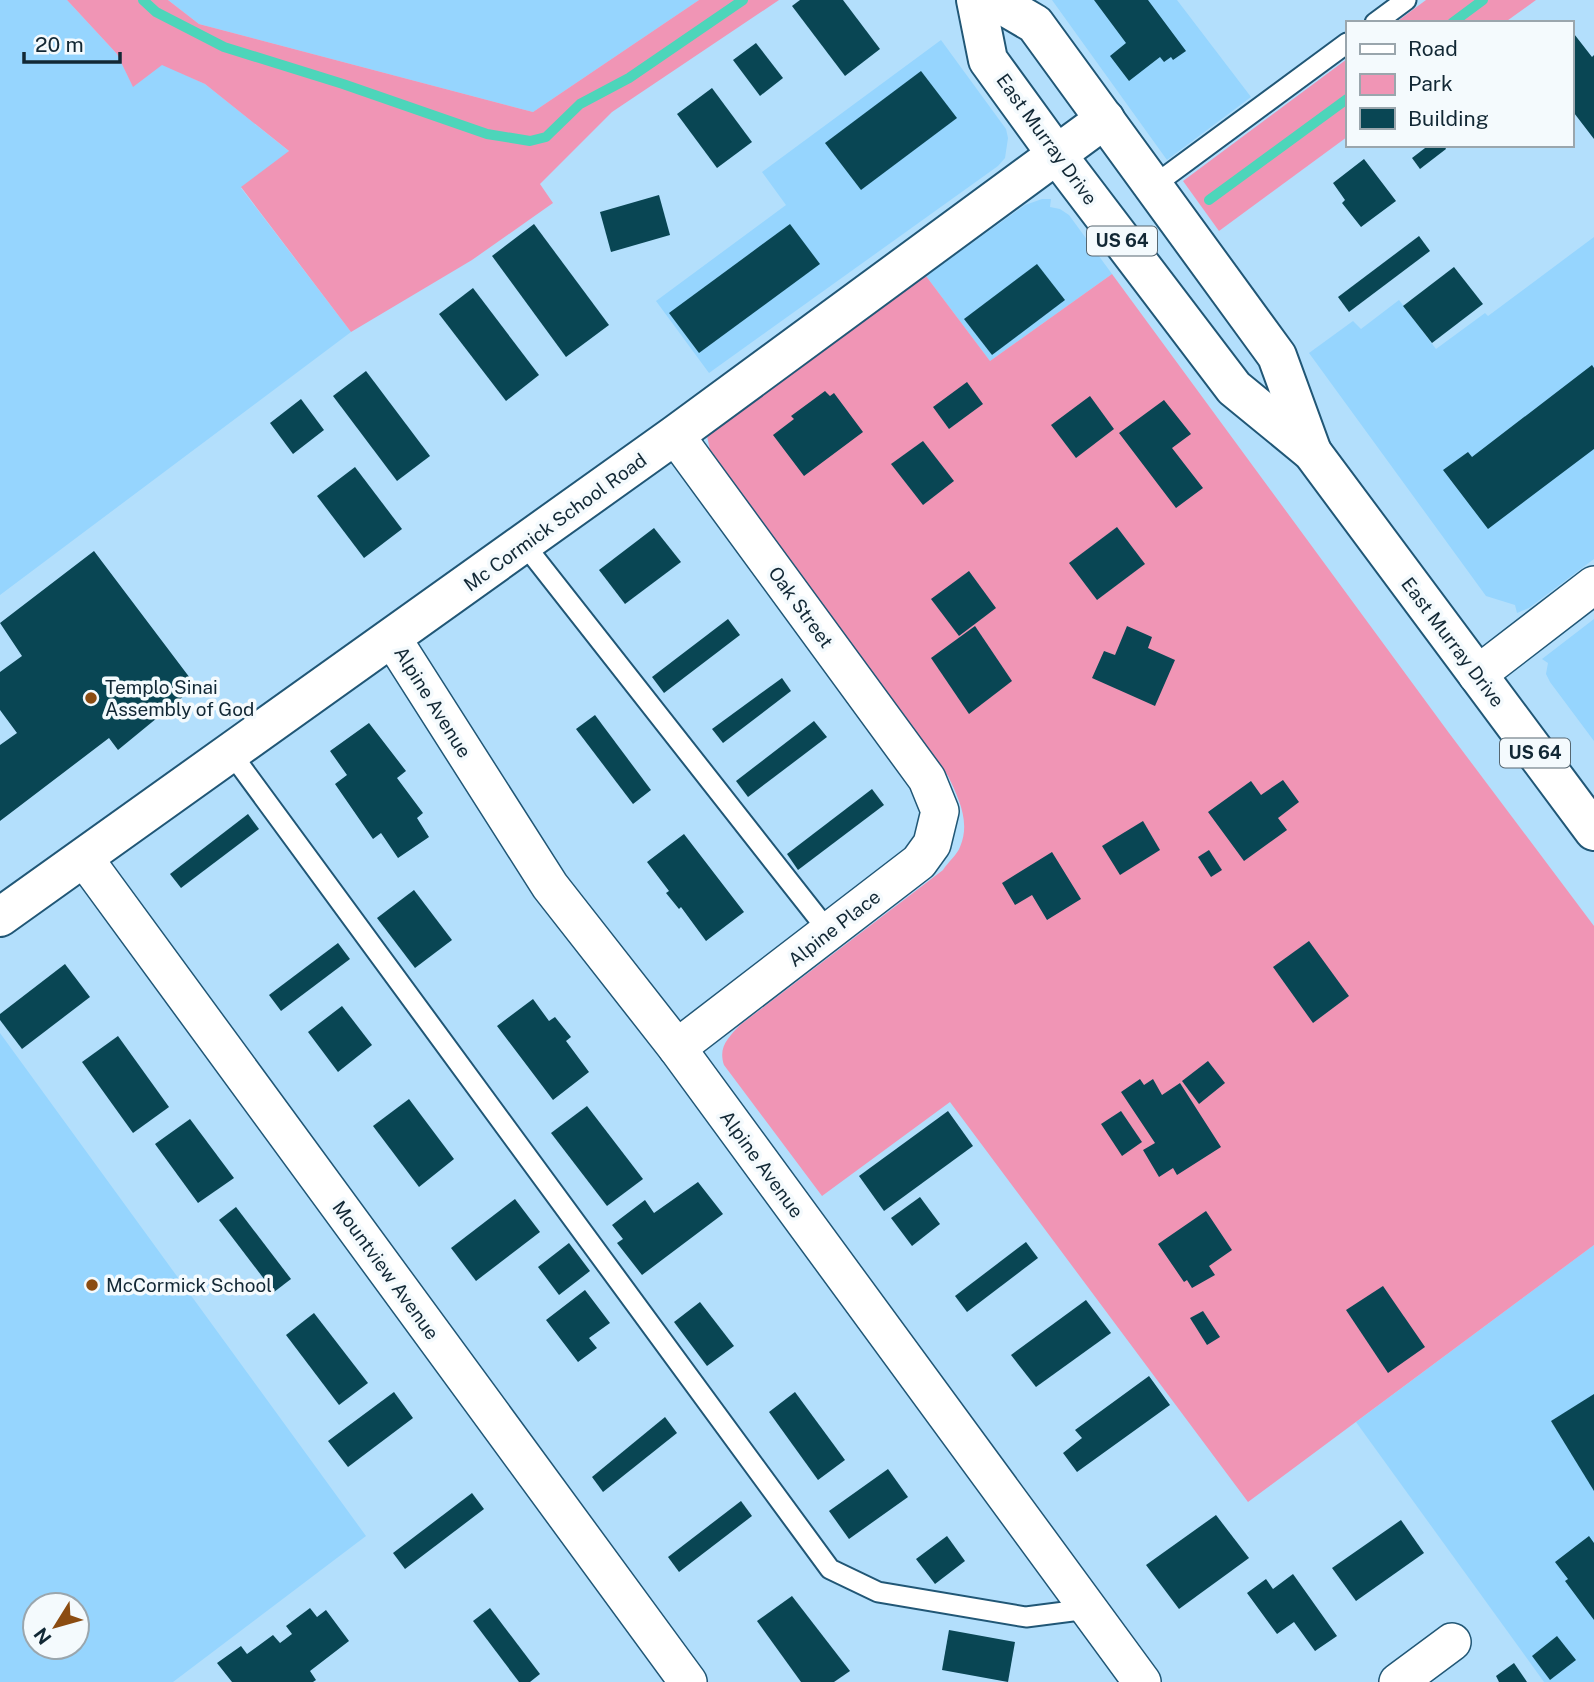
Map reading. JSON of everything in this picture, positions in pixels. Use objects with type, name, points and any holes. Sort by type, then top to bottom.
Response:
[{"type":"main road","name":"East Murray Drive","points":[[976,0],[988,60],[1057,155],[1234,388],[1312,452],[1594,831]]},
{"type":"main road","name":"East Murray Drive","points":[[994,0],[1035,24],[1277,356],[1312,452]]},
{"type":"main road","name":"Mc Cormick School Road","points":[[0,917],[675,435],[1105,119]]},
{"type":"street","name":"Oak Street","points":[[675,435],[927,779]]},
{"type":"street","points":[[1477,675],[1594,585]]},
{"type":"street","name":"Alpine Avenue","points":[[392,638],[550,886],[677,1048],[1142,1682]]},
{"type":"street","name":"Alpine Place","points":[[677,1048],[919,862],[932,844],[940,811],[927,779]]},
{"type":"street","name":"Mountview Avenue","points":[[84,858],[688,1682]]},
{"type":"street","points":[[1398,1682],[1452,1642]]},
{"type":"lane","points":[[1378,21],[1406,0]]},
{"type":"lane","points":[[1153,186],[1346,44]]},
{"type":"lane","points":[[524,544],[829,932]]},
{"type":"lane","points":[[231,753],[830,1569],[878,1592],[1013,1614],[1026,1616],[1088,1609]]},
{"type":"shaded area","points":[[0,0],[67,0],[117,54],[133,86],[162,64],[205,84],[290,152],[241,188],[351,332],[0,595]]},
{"type":"shaded area","points":[[168,0],[699,0],[533,112],[199,24]]},
{"type":"shaded area","points":[[1052,0],[1177,0],[1251,97],[1167,160]]},
{"type":"shaded area","points":[[941,40],[1006,129],[1008,138],[1005,158],[998,166],[709,373],[656,301],[786,205],[762,172]]},
{"type":"shaded area","points":[[1051,199],[1050,207],[1069,215],[1112,274],[990,361],[926,276],[1025,205]]},
{"type":"shaded area","points":[[1594,237],[1594,559],[1529,608],[1517,613],[1515,605],[1486,596],[1309,353],[1353,321],[1361,329],[1399,300],[1436,349],[1485,313],[1488,316]]},
{"type":"shaded area","points":[[1594,619],[1594,741],[1550,682],[1546,674],[1548,663],[1542,659]]},
{"type":"shaded area","name":"McCormick School","points":[[0,1033],[366,1536],[173,1682],[0,1682]]},
{"type":"shaded area","points":[[1594,1245],[1594,1682],[1544,1682],[1356,1422]]},
{"type":"green space","points":[[67,0],[168,0],[199,24],[533,112],[699,0],[779,0],[612,112],[540,184],[553,203],[472,260],[351,332],[241,187],[289,151],[205,84],[162,65],[133,87],[117,54]]},
{"type":"green space","points":[[1426,0],[1536,0],[1507,21],[1398,21]]},
{"type":"green space","points":[[1346,60],[1346,138],[1219,231],[1183,181]]},
{"type":"green space","points":[[1112,274],[1594,926],[1594,1245],[1248,1502],[950,1102],[822,1196],[722,1059],[725,1043],[740,1025],[943,870],[959,850],[964,819],[948,776],[710,450],[707,436],[717,426],[926,276],[990,361]]},
{"type":"building","points":[[800,0],[843,0],[880,49],[845,76],[792,6]]},
{"type":"building","points":[[1094,0],[1148,0],[1186,51],[1173,60],[1171,57],[1164,62],[1160,57],[1129,81],[1110,56],[1126,43]]},
{"type":"building","points":[[1573,33],[1592,57],[1594,55],[1594,139],[1573,112]]},
{"type":"building","points":[[756,43],[783,78],[760,96],[733,60]]},
{"type":"building","points":[[921,71],[957,118],[861,190],[825,143]]},
{"type":"building","points":[[712,88],[752,142],[717,168],[677,114]]},
{"type":"building","points":[[1426,147],[1446,149],[1420,169],[1412,158]]},
{"type":"building","points":[[1364,159],[1396,201],[1361,227],[1342,203],[1345,200],[1333,183]]},
{"type":"building","points":[[659,195],[670,235],[611,252],[600,212]]},
{"type":"building","points":[[534,224],[609,325],[566,357],[492,256]]},
{"type":"building","points":[[790,224],[820,264],[699,353],[669,313]]},
{"type":"building","points":[[1419,236],[1430,251],[1349,312],[1338,297]]},
{"type":"building","points":[[1037,264],[1065,300],[992,355],[964,319]]},
{"type":"building","points":[[1454,267],[1483,304],[1432,343],[1403,306]]},
{"type":"building","points":[[473,288],[539,375],[506,401],[439,314]]},
{"type":"building","points":[[1592,365],[1594,449],[1488,529],[1443,470],[1468,452],[1472,457]]},
{"type":"building","points":[[366,371],[430,456],[397,481],[333,396]]},
{"type":"building","points":[[967,382],[983,404],[949,429],[933,407]]},
{"type":"building","points":[[825,391],[830,396],[834,393],[863,432],[804,476],[773,435],[794,419],[791,416]]},
{"type":"building","points":[[1090,396],[1114,429],[1076,458],[1051,425]]},
{"type":"building","points":[[301,399],[324,430],[293,454],[270,423]]},
{"type":"building","points":[[1164,400],[1191,434],[1172,448],[1203,488],[1176,508],[1119,433]]},
{"type":"building","points":[[923,441],[954,481],[923,505],[891,464]]},
{"type":"building","points":[[355,467],[402,529],[364,558],[317,496]]},
{"type":"building","points":[[1117,527],[1145,564],[1097,600],[1069,563]]},
{"type":"building","points":[[654,528],[681,562],[625,604],[599,570]]},
{"type":"building","name":"Templo Sinai Assembly of God","points":[[94,551],[196,686],[118,750],[109,738],[0,821],[0,745],[17,733],[0,710],[0,672],[22,656],[0,623]]},
{"type":"building","points":[[969,571],[996,608],[959,636],[931,599]]},
{"type":"building","points":[[728,619],[740,635],[664,693],[652,677]]},
{"type":"building","points":[[975,626],[1012,681],[969,714],[931,658]]},
{"type":"building","points":[[1127,626],[1152,637],[1148,648],[1175,660],[1155,706],[1092,678],[1104,651],[1115,655]]},
{"type":"building","points":[[782,678],[791,691],[723,743],[712,729]]},
{"type":"building","points":[[595,715],[651,790],[633,804],[576,729]]},
{"type":"building","points":[[814,721],[827,737],[748,797],[736,781]]},
{"type":"building","points":[[369,723],[406,771],[397,778],[423,813],[417,818],[429,837],[398,858],[381,833],[373,839],[335,784],[347,775],[330,751]]},
{"type":"building","points":[[1283,780],[1299,802],[1278,818],[1287,830],[1244,861],[1208,812],[1251,781],[1261,795]]},
{"type":"building","points":[[872,789],[884,805],[798,870],[787,854]]},
{"type":"building","points":[[248,814],[259,829],[181,888],[170,874]]},
{"type":"building","points":[[1143,821],[1160,850],[1120,875],[1102,846]]},
{"type":"building","points":[[684,834],[744,912],[706,941],[681,907],[679,909],[666,893],[669,891],[647,862]]},
{"type":"building","points":[[1209,850],[1222,870],[1211,877],[1198,857]]},
{"type":"building","points":[[1052,852],[1081,899],[1047,920],[1032,895],[1015,905],[1002,883]]},
{"type":"building","points":[[414,890],[452,940],[415,968],[377,918]]},
{"type":"building","points":[[1309,941],[1349,996],[1313,1023],[1273,967]]},
{"type":"building","points":[[338,943],[350,959],[281,1011],[269,995]]},
{"type":"building","points":[[65,964],[90,997],[22,1049],[0,1020],[0,1014]]},
{"type":"building","points":[[533,999],[549,1021],[555,1017],[571,1037],[566,1041],[589,1072],[553,1100],[497,1026]]},
{"type":"building","points":[[342,1006],[372,1045],[338,1072],[308,1032]]},
{"type":"building","points":[[118,1036],[169,1107],[133,1133],[82,1062]]},
{"type":"building","points":[[1208,1061],[1225,1083],[1199,1104],[1182,1081]]},
{"type":"building","points":[[1140,1079],[1144,1085],[1153,1079],[1162,1095],[1180,1083],[1221,1147],[1177,1175],[1173,1168],[1159,1177],[1143,1150],[1155,1143],[1121,1092]]},
{"type":"building","points":[[409,1099],[454,1159],[419,1187],[373,1126]]},
{"type":"building","points":[[587,1106],[643,1179],[607,1206],[551,1133]]},
{"type":"building","points":[[948,1111],[973,1146],[884,1211],[859,1176]]},
{"type":"building","points":[[1121,1111],[1142,1142],[1122,1156],[1101,1124]]},
{"type":"building","points":[[190,1119],[234,1178],[198,1203],[155,1144]]},
{"type":"building","points":[[698,1182],[723,1214],[642,1275],[617,1243],[623,1239],[612,1225],[645,1200],[654,1213]]},
{"type":"building","points":[[920,1197],[940,1224],[912,1246],[891,1218]]},
{"type":"building","points":[[515,1199],[540,1232],[476,1281],[451,1248]]},
{"type":"building","points":[[236,1207],[291,1279],[274,1292],[219,1220]]},
{"type":"building","points":[[1206,1211],[1232,1250],[1209,1266],[1215,1275],[1192,1288],[1187,1280],[1184,1282],[1158,1244]]},
{"type":"building","points":[[1026,1242],[1038,1258],[967,1312],[955,1296]]},
{"type":"building","points":[[569,1243],[590,1271],[559,1295],[538,1267]]},
{"type":"building","points":[[1383,1286],[1425,1347],[1388,1373],[1346,1310]]},
{"type":"building","points":[[585,1290],[610,1323],[589,1338],[597,1348],[578,1362],[546,1320]]},
{"type":"building","points":[[1086,1300],[1111,1333],[1036,1387],[1011,1355]]},
{"type":"building","points":[[700,1302],[734,1346],[707,1366],[674,1322]]},
{"type":"building","points":[[1203,1311],[1220,1337],[1207,1345],[1190,1318]]},
{"type":"building","points":[[314,1313],[368,1383],[339,1405],[286,1335]]},
{"type":"building","points":[[1149,1376],[1170,1405],[1077,1472],[1063,1453],[1082,1438],[1075,1430]]},
{"type":"building","points":[[394,1392],[413,1418],[348,1467],[328,1441]]},
{"type":"building","points":[[795,1392],[845,1460],[818,1480],[769,1412]]},
{"type":"building","points":[[1594,1394],[1594,1491],[1551,1421]]},
{"type":"building","points":[[665,1417],[677,1433],[603,1492],[592,1477]]},
{"type":"building","points":[[888,1469],[908,1497],[849,1539],[829,1511]]},
{"type":"building","points":[[472,1493],[484,1509],[405,1569],[393,1553]]},
{"type":"building","points":[[741,1501],[752,1516],[679,1572],[668,1557]]},
{"type":"building","points":[[1216,1515],[1249,1558],[1179,1609],[1146,1565]]},
{"type":"building","points":[[1401,1520],[1424,1553],[1356,1601],[1332,1568]]},
{"type":"building","points":[[947,1536],[965,1561],[935,1584],[916,1559]]},
{"type":"building","points":[[1589,1536],[1594,1543],[1594,1620],[1565,1581],[1568,1579],[1555,1562]]},
{"type":"building","points":[[1293,1574],[1337,1636],[1315,1651],[1294,1622],[1277,1634],[1247,1593],[1266,1579],[1273,1589]]},
{"type":"building","points":[[792,1596],[850,1671],[834,1682],[801,1682],[757,1621]]},
{"type":"building","points":[[310,1608],[317,1617],[326,1610],[349,1641],[310,1671],[316,1680],[313,1682],[232,1682],[217,1663],[241,1646],[247,1654],[273,1635],[280,1643],[292,1634],[286,1626]]},
{"type":"building","points":[[490,1608],[540,1674],[530,1682],[519,1682],[473,1621]]},
{"type":"building","points":[[949,1630],[1015,1642],[1008,1682],[942,1670]]},
{"type":"building","points":[[1557,1636],[1576,1660],[1550,1680],[1532,1656]]},
{"type":"building","points":[[1514,1663],[1527,1682],[1499,1682],[1496,1676]]},
{"type":"waterway","points":[[143,0],[156,12],[224,47],[343,84],[487,134],[530,141],[546,137],[580,104],[629,78],[743,0]]},
{"type":"waterway","points":[[1455,21],[1483,0]]},
{"type":"waterway","points":[[1209,200],[1346,100]]},
{"type":"place","name":"Templo Sinai Assembly of God","points":[[91,698]]},
{"type":"place","name":"McCormick School","points":[[92,1285]]}]
